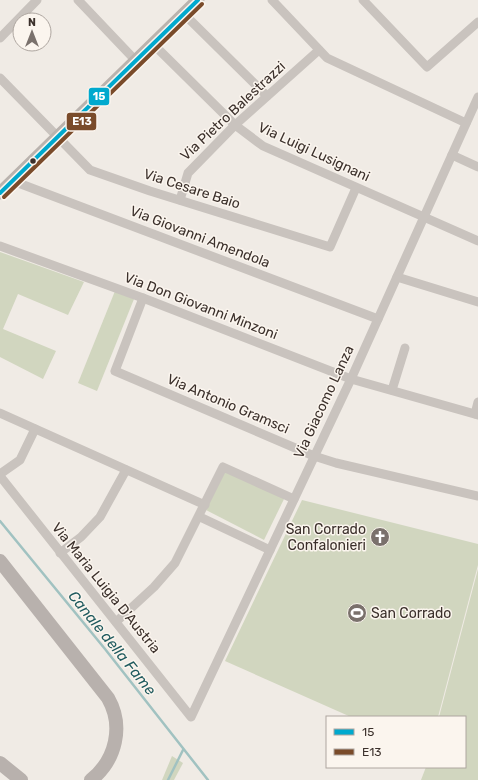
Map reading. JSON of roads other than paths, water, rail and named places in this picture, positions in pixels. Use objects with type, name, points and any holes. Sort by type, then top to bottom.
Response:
[{"type":"main road","points":[[0,193],[198,0]]},
{"type":"main road","points":[[0,561],[103,692],[114,710],[116,742],[111,756],[101,770],[91,780]]},
{"type":"main road","points":[[0,763],[21,780]]},
{"type":"street","points":[[0,38],[37,0]]},
{"type":"street","points":[[78,0],[136,61]]},
{"type":"street","points":[[272,0],[327,58],[466,123]]},
{"type":"street","points":[[363,0],[426,67],[478,22]]},
{"type":"street","points":[[184,14],[267,96]]},
{"type":"street","name":"Via Luigi Lusignani","points":[[153,44],[234,125],[263,146],[478,241]]},
{"type":"street","name":"Via Pietro Balestrazzi","points":[[180,200],[188,173],[234,125],[319,50]]},
{"type":"street","name":"Via Cesare Baio","points":[[0,78],[90,170],[330,247],[356,188]]},
{"type":"street","name":"Via Giacomo Lanza","points":[[191,717],[351,379],[478,97]]},
{"type":"street","points":[[452,155],[478,167]]},
{"type":"street","name":"Via Giovanni Amendola","points":[[12,181],[378,320]]},
{"type":"street","name":"Via Don Giovanni Minzoni","points":[[0,246],[143,298],[351,379],[476,414],[478,402]]},
{"type":"street","points":[[397,277],[478,302]]},
{"type":"street","name":"Via Antonio Gramsci","points":[[143,298],[115,371],[314,456],[336,463],[478,496]]},
{"type":"street","points":[[392,390],[405,348]]},
{"type":"street","points":[[0,413],[205,505]]},
{"type":"street","points":[[0,475],[20,460],[35,429]]},
{"type":"street","points":[[116,622],[154,587],[175,563],[200,517],[223,467],[294,498]]},
{"type":"street","points":[[60,553],[81,537],[100,517],[126,470]]},
{"type":"street","name":"Via Maria Luigia D'Austria","points":[[0,475],[60,553],[191,717]]},
{"type":"street","points":[[200,517],[270,550]]},
{"type":"waterway","name":"Canale della Fame","points":[[0,521],[105,649],[208,780]]},
{"type":"waterway","points":[[168,780],[183,750]]},
{"type":"place","name":"San Corrado Confalonieri","points":[[380,537]]},
{"type":"place","name":"San Corrado","points":[[357,613]]}]
